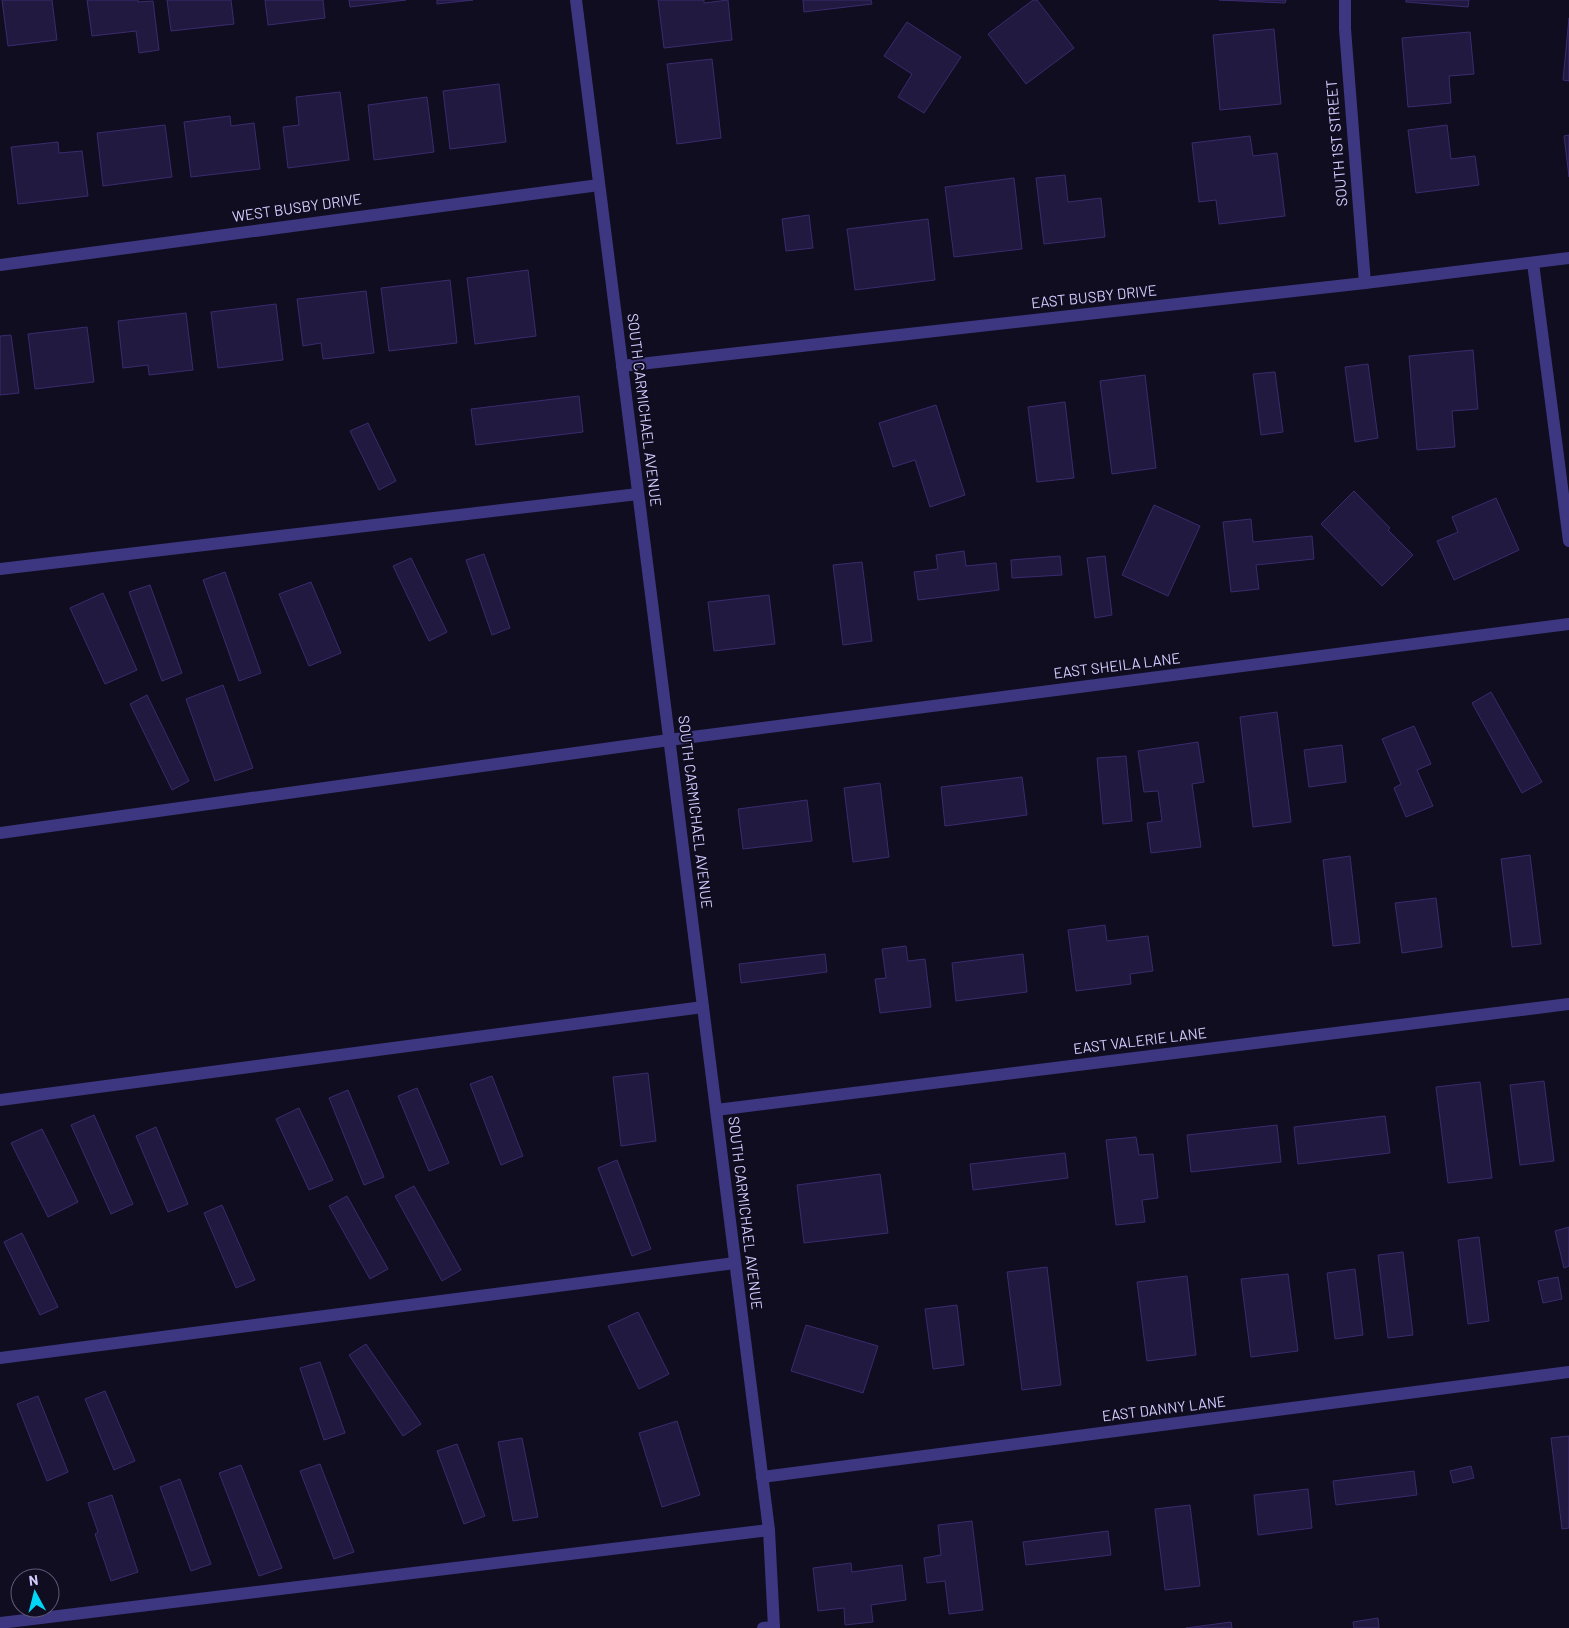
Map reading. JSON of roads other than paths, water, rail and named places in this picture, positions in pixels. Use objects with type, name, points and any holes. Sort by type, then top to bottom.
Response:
[{"type":"street","name":"SOUTH CARMICHAEL AVENUE","points":[[576,0],[769,1530],[771,1628]]},
{"type":"street","name":"SOUTH 1ST STREET","points":[[1345,0],[1345,29],[1365,283]]},
{"type":"street","name":"WEST BUSBY DRIVE","points":[[0,265],[599,184]]},
{"type":"street","name":"EAST BUSBY DRIVE","points":[[622,366],[1365,283],[1569,258]]},
{"type":"street","points":[[1533,263],[1569,541]]},
{"type":"street","points":[[0,569],[638,494]]},
{"type":"street","name":"EAST SHEILA LANE","points":[[0,833],[669,740],[1569,624]]},
{"type":"street","name":"EAST VALERIE LANE","points":[[716,1110],[1569,1004]]},
{"type":"street","points":[[0,1100],[703,1007]]},
{"type":"street","points":[[0,1358],[735,1263]]},
{"type":"street","name":"EAST DANNY LANE","points":[[762,1477],[1569,1372]]},
{"type":"street","points":[[0,1623],[769,1530]]}]
